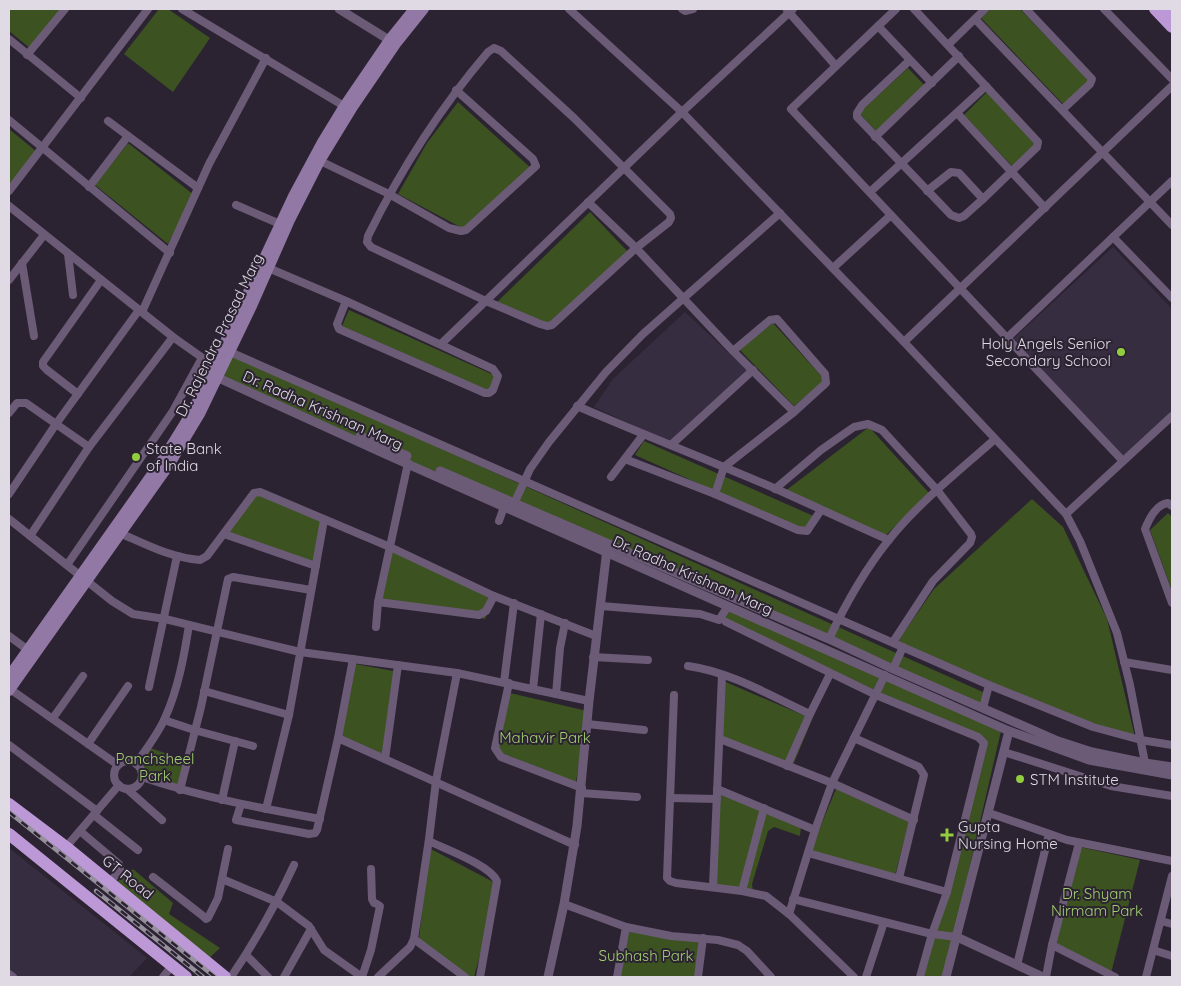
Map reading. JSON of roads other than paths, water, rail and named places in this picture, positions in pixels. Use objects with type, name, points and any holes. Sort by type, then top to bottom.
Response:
[{"type":"highway","points":[[1155,9],[1172,27]]},
{"type":"highway","points":[[1169,9],[1172,12]]},
{"type":"highway","name":"GT Road","points":[[9,804],[66,847],[225,977]]},
{"type":"highway","points":[[10,838],[186,977]]},
{"type":"main road","name":"Dr. Rajendra Prasad Marg","points":[[9,675],[84,579],[122,534],[170,464],[200,414],[215,373],[265,266],[290,220],[317,159],[353,107],[414,9]]},
{"type":"main road","name":"Dr. Rajendra Prasad Marg","points":[[9,690],[164,457],[215,373],[230,352],[280,224],[317,159],[344,106],[392,42],[424,9]]},
{"type":"street","points":[[28,55],[65,9]]},
{"type":"street","points":[[9,191],[148,9]]},
{"type":"street","points":[[182,9],[344,106]]},
{"type":"street","points":[[339,9],[392,42]]},
{"type":"street","points":[[569,9],[682,112],[904,342],[1066,514],[1080,541],[1117,633],[1145,764]]},
{"type":"street","points":[[682,9],[685,11],[693,9]]},
{"type":"street","points":[[896,9],[791,109],[1124,461]]},
{"type":"street","points":[[909,61],[862,105],[856,113],[875,137],[955,218],[964,216],[1037,147],[1038,142],[914,9]]},
{"type":"street","points":[[948,45],[985,9]]},
{"type":"street","points":[[1026,9],[1092,79],[1090,84],[1063,109]]},
{"type":"street","points":[[1104,9],[1172,79]]},
{"type":"street","points":[[441,344],[789,10],[836,66]]},
{"type":"street","points":[[975,19],[1172,225]]},
{"type":"street","points":[[878,26],[909,61],[932,83]]},
{"type":"street","points":[[9,39],[81,98]]},
{"type":"street","points":[[497,48],[574,118],[670,214],[669,222],[636,248],[552,325],[540,324],[486,301],[369,245],[368,236],[389,194],[421,140],[456,90],[488,52],[497,48]]},
{"type":"street","points":[[875,137],[958,56]]},
{"type":"street","points":[[9,494],[56,424],[140,311],[170,253],[198,188],[238,107],[266,58]]},
{"type":"street","points":[[870,192],[986,86]]},
{"type":"street","points":[[904,342],[1172,86]]},
{"type":"street","points":[[317,159],[389,194],[449,228],[461,231],[466,230],[536,166],[533,159],[456,90]]},
{"type":"street","points":[[957,113],[1045,208]]},
{"type":"street","points":[[9,120],[170,253]]},
{"type":"street","points":[[108,122],[198,188]]},
{"type":"street","points":[[89,187],[128,136]]},
{"type":"street","points":[[928,190],[951,172],[955,172],[959,173],[982,199]]},
{"type":"street","points":[[1007,338],[1172,181]]},
{"type":"street","points":[[588,202],[636,248],[733,351],[794,412]]},
{"type":"street","points":[[236,205],[280,224]]},
{"type":"street","points":[[9,206],[202,358],[215,373],[510,507]]},
{"type":"street","points":[[499,521],[510,507],[549,442],[606,372],[643,334],[685,299],[780,213]]},
{"type":"street","points":[[833,268],[891,215]]},
{"type":"street","points":[[9,280],[44,235]]},
{"type":"street","points":[[1113,238],[1172,298]]},
{"type":"street","points":[[68,254],[73,295]]},
{"type":"street","points":[[22,263],[34,336]]},
{"type":"street","points":[[265,266],[346,300],[497,372],[497,382],[489,393],[485,393],[339,329],[337,324],[346,300]]},
{"type":"street","points":[[78,394],[47,370],[43,366],[43,362],[101,280]]},
{"type":"street","points":[[715,494],[724,467],[794,412],[824,386],[826,379],[825,374],[776,319],[770,320],[733,351]]},
{"type":"street","points":[[30,536],[89,447],[173,337]]},
{"type":"street","points":[[230,352],[989,685],[1093,727],[1141,740],[1172,745]]},
{"type":"street","points":[[66,565],[173,411],[202,358]]},
{"type":"street","points":[[671,445],[754,370]]},
{"type":"street","name":"Dr. Radha Krishnan Marg","points":[[215,373],[408,463],[607,548],[728,606],[889,672],[1009,731],[1089,760],[1172,775]]},
{"type":"street","points":[[9,413],[17,403],[26,403],[89,447]]},
{"type":"street","points":[[577,406],[642,435],[724,467],[888,540]]},
{"type":"street","points":[[1066,514],[1171,419]]},
{"type":"street","points":[[775,489],[821,450],[841,436],[854,427],[868,424],[882,430],[937,490],[971,534],[972,540],[932,581],[893,642]]},
{"type":"street","points":[[611,477],[642,435]]},
{"type":"street","points":[[829,639],[839,618],[888,540],[937,490],[995,440]]},
{"type":"street","points":[[625,458],[802,531],[807,531],[810,528],[821,510]]},
{"type":"street","points":[[376,627],[378,602],[408,463]]},
{"type":"street","points":[[122,534],[177,556],[204,559],[254,493],[257,492],[390,547],[494,596],[596,636]]},
{"type":"street","points":[[1172,506],[1168,503],[1161,505],[1148,522],[1145,530],[1172,603]]},
{"type":"street","points":[[266,809],[289,715],[324,520]]},
{"type":"street","points":[[10,521],[112,601],[133,614],[164,619],[300,652],[457,673],[589,701]]},
{"type":"street","points":[[224,534],[316,566]]},
{"type":"street","points":[[548,977],[564,904],[582,791],[589,701],[607,548],[829,639],[889,672],[983,708],[1050,738],[1084,750],[1145,764],[1172,767]]},
{"type":"street","points":[[149,688],[177,556]]},
{"type":"street","points":[[180,790],[204,691],[226,583],[230,577],[311,590]]},
{"type":"street","points":[[378,602],[479,616],[486,611],[494,596]]},
{"type":"street","points":[[514,603],[507,683],[495,748],[497,752],[501,757],[582,791],[637,797]]},
{"type":"street","points":[[601,606],[700,614],[718,620],[728,606]]},
{"type":"street","points":[[533,689],[541,614]]},
{"type":"street","points":[[726,622],[830,674],[978,737],[984,743],[947,892],[932,934],[920,977]]},
{"type":"street","points":[[556,694],[565,623]]},
{"type":"street","points":[[136,764],[164,720],[182,667],[189,625]]},
{"type":"street","points":[[9,636],[28,650]]},
{"type":"street","points":[[789,914],[815,830],[832,784],[876,695],[903,646]]},
{"type":"street","points":[[594,657],[648,660]]},
{"type":"street","points":[[241,804],[236,820],[312,834],[317,830],[338,738],[353,659]]},
{"type":"street","points":[[1124,662],[1172,670]]},
{"type":"street","points":[[385,758],[398,665]]},
{"type":"street","points":[[688,666],[703,668],[722,675],[810,714]]},
{"type":"street","points":[[378,977],[410,947],[414,939],[436,782],[457,673]]},
{"type":"street","points":[[787,766],[830,674]]},
{"type":"street","points":[[713,888],[722,675]]},
{"type":"street","points":[[53,718],[83,676]]},
{"type":"street","points":[[983,708],[989,685]]},
{"type":"street","points":[[88,744],[128,686]]},
{"type":"street","points":[[9,690],[53,718],[118,765]]},
{"type":"street","points":[[204,691],[289,715]]},
{"type":"street","points":[[674,695],[667,878],[676,883],[742,891],[766,896],[789,914],[854,977]]},
{"type":"street","points":[[164,720],[253,746]]},
{"type":"street","points":[[946,977],[1011,721]]},
{"type":"street","points":[[587,724],[644,730]]},
{"type":"street","points":[[338,738],[574,845]]},
{"type":"street","points":[[854,738],[922,770],[924,780],[899,878]]},
{"type":"street","points":[[720,739],[832,784],[914,820]]},
{"type":"street","points":[[222,800],[235,741]]},
{"type":"street","points":[[9,746],[96,813],[138,850]]},
{"type":"street","points":[[1004,752],[1111,786],[1172,796]]},
{"type":"street","points":[[127,789],[135,787],[142,777],[141,770],[136,764],[125,762],[118,765],[114,778],[119,785],[127,789],[162,820]]},
{"type":"street","points":[[142,777],[180,790],[222,800],[320,819]]},
{"type":"street","points":[[66,847],[119,785]]},
{"type":"street","points":[[718,789],[815,830]]},
{"type":"street","points":[[671,798],[717,799]]},
{"type":"street","points":[[742,891],[764,808]]},
{"type":"street","points":[[989,813],[1079,843],[1172,861]]},
{"type":"street","points":[[80,831],[119,864],[120,869],[110,883]]},
{"type":"street","points":[[1017,965],[1049,834]]},
{"type":"street","points":[[429,841],[484,868],[495,876],[497,881],[480,977]]},
{"type":"street","points":[[793,899],[932,934],[957,937],[1044,977],[1079,843]]},
{"type":"street","points":[[153,876],[206,918],[211,915],[218,898],[228,849]]},
{"type":"street","points":[[808,853],[947,892]]},
{"type":"street","points":[[231,977],[246,955],[276,902],[294,865]]},
{"type":"street","points":[[222,879],[276,902],[305,922],[324,950],[362,977],[371,950],[380,906],[374,903],[372,899],[372,868]]},
{"type":"street","points":[[1146,977],[1170,892],[1172,876]]},
{"type":"street","points":[[564,904],[626,927],[671,936],[703,938],[738,946],[747,951],[771,977]]},
{"type":"street","points":[[1161,921],[1172,924]]},
{"type":"street","points":[[866,977],[884,922]]},
{"type":"street","points":[[617,977],[626,927]]},
{"type":"street","points":[[284,977],[311,929]]},
{"type":"street","points":[[698,977],[703,938]]},
{"type":"street","points":[[414,939],[465,977]]},
{"type":"street","points":[[1052,945],[1115,977]]},
{"type":"street","points":[[1153,950],[1172,956]]},
{"type":"street","points":[[246,955],[268,977]]},
{"type":"street","points":[[163,977],[172,966]]},
{"type":"street","points":[[761,977],[763,967]]},
{"type":"street","points":[[9,974],[13,977]]},
{"type":"railway","points":[[9,812],[215,977]]},
{"type":"railway","points":[[96,891],[203,977]]},
{"type":"place","name":"Holy Angels Senior Secondary School","points":[[1121,352]]},
{"type":"place","name":"State Bank of India","points":[[136,457]]},
{"type":"place","name":"STM Institute","points":[[1020,779]]},
{"type":"place","name":"Gupta Nursing Home","points":[[947,835]]},
{"type":"park label","name":"Mahavir Park","points":[[545,737]]},
{"type":"park label","name":"Panchsheel Park","points":[[155,766]]},
{"type":"park label","name":"Dr. Shyam Nirmam Park","points":[[1097,902]]},
{"type":"park label","name":"Subhash Park","points":[[646,955]]}]
